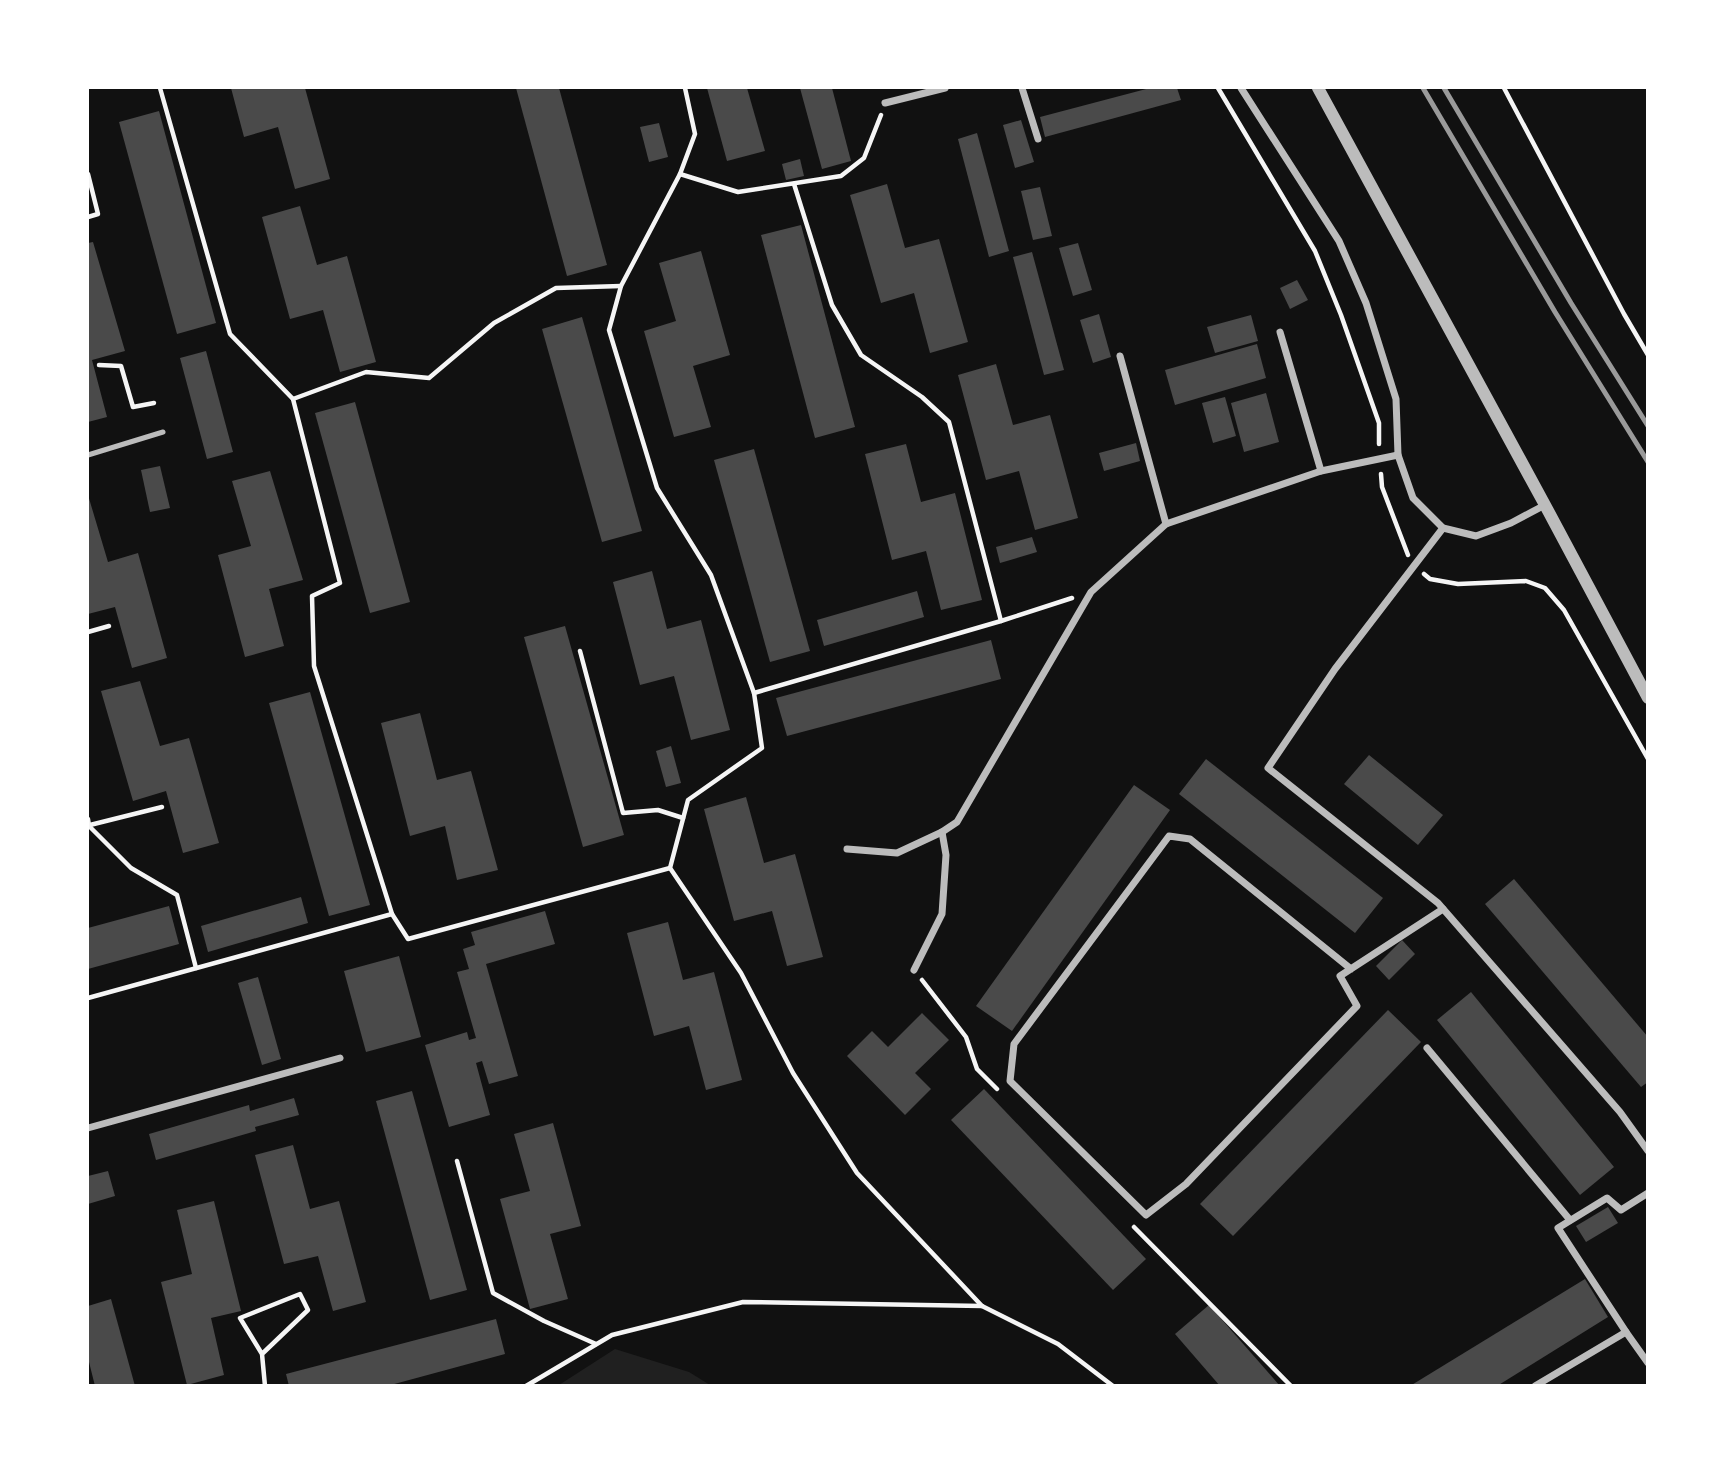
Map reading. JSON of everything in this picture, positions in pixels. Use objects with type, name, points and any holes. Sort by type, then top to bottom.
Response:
[{"type":"street","points":[[885,103],[945,88]]},
{"type":"street","points":[[1022,88],[1038,139]]},
{"type":"street","points":[[1241,88],[1339,241],[1366,303],[1396,399],[1398,455],[1413,498],[1443,528],[1476,536],[1511,523],[1545,505]]},
{"type":"street","points":[[1318,88],[1647,698]]},
{"type":"street","points":[[1280,332],[1321,471]]},
{"type":"street","points":[[1120,356],[1166,524]]},
{"type":"street","points":[[847,849],[898,853],[957,822],[1091,592],[1166,524],[1321,471],[1398,455]]},
{"type":"street","points":[[1443,528],[1335,669],[1268,768],[1438,903],[1620,1112],[1647,1151]]},
{"type":"street","points":[[914,970],[942,914],[946,855],[942,832]]},
{"type":"street","points":[[1351,969],[1190,839],[1169,836],[1014,1044],[1010,1081],[1146,1215],[1186,1184],[1357,1006],[1340,976],[1351,969],[1443,909]]},
{"type":"street","points":[[1427,1048],[1570,1220]]},
{"type":"street","points":[[88,1128],[340,1058]]},
{"type":"street","points":[[1647,1193],[1621,1210],[1607,1198],[1558,1228],[1647,1363]]},
{"type":"street","points":[[1535,1385],[1626,1332]]},
{"type":"lane","points":[[88,455],[163,432]]},
{"type":"path","points":[[160,88],[230,334],[293,399],[340,583],[312,596],[314,666],[392,914],[408,939],[670,868]]},
{"type":"path","points":[[685,88],[695,134],[680,174],[621,286],[610,330],[657,488],[711,575],[754,693],[762,748],[688,800],[670,868],[741,973],[793,1073],[857,1172],[982,1306],[1058,1344],[1113,1385]]},
{"type":"path","points":[[1218,88],[1315,251],[1379,423],[1382,487],[1405,550],[1415,566],[1430,579],[1458,584],[1525,581],[1545,588],[1564,610],[1647,759]]},
{"type":"path","points":[[1504,88],[1647,355]]},
{"type":"path","points":[[680,174],[738,192],[841,176],[864,159],[885,103]]},
{"type":"path","points":[[88,174],[97,214],[88,217]]},
{"type":"path","points":[[794,184],[832,305],[861,355],[922,397],[949,422],[1001,621]]},
{"type":"path","points":[[293,399],[366,372],[429,378],[494,323],[556,288],[621,286]]},
{"type":"path","points":[[100,365],[121,366],[133,407],[154,403]]},
{"type":"path","points":[[754,693],[1091,592]]},
{"type":"path","points":[[88,632],[109,626]]},
{"type":"path","points":[[580,651],[623,813],[658,810],[683,818]]},
{"type":"path","points":[[89,826],[162,807]]},
{"type":"path","points":[[88,819],[89,826],[131,868],[177,895],[196,968]]},
{"type":"path","points":[[88,998],[392,914]]},
{"type":"path","points":[[457,1161],[493,1293],[544,1321],[597,1344]]},
{"type":"path","points":[[262,1354],[308,1310],[300,1294],[240,1318],[262,1354],[265,1385]]},
{"type":"path","points":[[526,1385],[612,1335],[743,1302],[982,1306]]},
{"type":"shaded area","points":[[615,1349],[689,1372],[710,1385],[559,1385]]},
{"type":"building","points":[[231,88],[305,88],[330,179],[295,189],[278,127],[244,137]]},
{"type":"building","points":[[516,88],[559,88],[607,265],[567,276]]},
{"type":"building","points":[[707,88],[747,88],[765,151],[727,161]]},
{"type":"building","points":[[800,88],[832,88],[851,161],[822,169]]},
{"type":"building","points":[[1150,88],[1177,88],[1181,100],[1045,137],[1040,117]]},
{"type":"building","points":[[159,111],[216,323],[177,334],[119,122]]},
{"type":"building","points":[[1021,120],[1034,162],[1015,168],[1003,125]]},
{"type":"building","points":[[659,123],[668,157],[649,162],[640,127]]},
{"type":"building","points":[[977,133],[1009,251],[989,257],[958,139]]},
{"type":"building","points":[[800,159],[804,176],[786,180],[782,164]]},
{"type":"building","points":[[887,184],[905,248],[939,239],[968,342],[930,353],[914,293],[881,303],[850,195]]},
{"type":"building","points":[[1040,187],[1052,236],[1033,240],[1021,191]]},
{"type":"building","points":[[300,206],[317,265],[347,256],[376,362],[340,372],[323,310],[290,319],[262,217]]},
{"type":"building","points":[[801,225],[855,427],[815,438],[761,235]]},
{"type":"building","points":[[93,242],[125,351],[92,360],[107,417],[88,422],[88,243]]},
{"type":"building","points":[[1078,243],[1092,290],[1073,296],[1059,248]]},
{"type":"building","points":[[701,251],[730,355],[693,366],[711,427],[674,437],[644,331],[676,321],[659,263]]},
{"type":"building","points":[[1032,252],[1064,370],[1044,375],[1013,257]]},
{"type":"building","points":[[1297,280],[1308,300],[1290,309],[1280,288]]},
{"type":"building","points":[[1099,314],[1111,357],[1093,363],[1080,320]]},
{"type":"building","points":[[1251,315],[1258,341],[1215,353],[1207,327]]},
{"type":"building","points":[[582,317],[642,531],[602,542],[542,329]]},
{"type":"building","points":[[1257,344],[1266,378],[1175,405],[1165,370]]},
{"type":"building","points":[[206,351],[233,452],[207,459],[180,358]]},
{"type":"building","points":[[996,364],[1013,425],[1050,415],[1078,518],[1035,530],[1019,471],[986,480],[958,375]]},
{"type":"building","points":[[1266,393],[1279,442],[1244,452],[1231,403]]},
{"type":"building","points":[[1225,397],[1236,436],[1213,443],[1202,403]]},
{"type":"building","points":[[355,402],[410,602],[370,613],[315,413]]},
{"type":"building","points":[[1136,443],[1140,461],[1104,471],[1099,453]]},
{"type":"building","points":[[906,444],[921,502],[955,493],[982,600],[941,610],[926,551],[892,560],[865,454]]},
{"type":"building","points":[[754,449],[810,651],[770,662],[714,460]]},
{"type":"building","points":[[160,466],[170,508],[150,512],[141,470]]},
{"type":"building","points":[[270,471],[303,580],[269,589],[284,646],[245,657],[218,555],[251,546],[232,481]]},
{"type":"building","points":[[88,495],[108,562],[138,553],[167,658],[132,668],[115,607],[88,614]]},
{"type":"building","points":[[1032,537],[1037,552],[1000,563],[996,547]]},
{"type":"building","points":[[652,571],[667,629],[701,620],[730,730],[691,740],[674,676],[640,685],[613,582]]},
{"type":"building","points":[[917,591],[924,617],[824,646],[817,620]]},
{"type":"building","points":[[565,626],[624,835],[583,847],[524,637]]},
{"type":"building","points":[[991,640],[1001,679],[787,736],[776,698]]},
{"type":"building","points":[[140,681],[160,746],[189,738],[219,843],[183,853],[166,791],[133,801],[101,691]]},
{"type":"building","points":[[310,692],[370,905],[329,916],[269,703]]},
{"type":"building","points":[[420,713],[437,780],[471,771],[498,870],[457,880],[445,826],[410,836],[381,723]]},
{"type":"building","points":[[671,746],[681,783],[666,787],[656,751]]},
{"type":"building","points":[[1369,755],[1443,815],[1418,845],[1344,784]]},
{"type":"building","points":[[1206,759],[1383,898],[1355,933],[1179,794]]},
{"type":"building","points":[[1134,785],[1170,810],[1012,1031],[976,1006]]},
{"type":"building","points":[[746,797],[764,863],[795,854],[823,957],[787,966],[772,911],[734,921],[704,809]]},
{"type":"building","points":[[1514,879],[1648,1037],[1648,1082],[1641,1087],[1485,904]]},
{"type":"building","points":[[301,897],[308,923],[208,952],[201,926]]},
{"type":"building","points":[[169,906],[179,944],[88,969],[88,928]]},
{"type":"building","points":[[545,911],[555,944],[486,964],[518,1076],[489,1084],[482,1061],[476,1063],[490,1115],[449,1127],[425,1045],[467,1032],[469,1040],[476,1038],[457,972],[469,969],[463,949],[475,945],[471,932]]},
{"type":"building","points":[[668,922],[683,980],[714,972],[742,1080],[706,1090],[689,1026],[654,1036],[627,933]]},
{"type":"building","points":[[1402,940],[1415,954],[1389,980],[1376,966]]},
{"type":"building","points":[[399,956],[421,1037],[366,1052],[344,971]]},
{"type":"building","points":[[258,977],[281,1059],[262,1065],[238,983]]},
{"type":"building","points":[[1471,992],[1614,1167],[1580,1195],[1437,1020]]},
{"type":"building","points":[[1388,1010],[1421,1042],[1233,1236],[1200,1204]]},
{"type":"building","points":[[922,1013],[949,1040],[915,1073],[931,1089],[905,1115],[847,1056],[872,1031],[888,1047]]},
{"type":"building","points":[[984,1089],[1146,1259],[1113,1290],[951,1120]]},
{"type":"building","points":[[412,1091],[467,1290],[430,1300],[376,1101]]},
{"type":"building","points":[[294,1098],[299,1115],[255,1127],[256,1131],[156,1160],[149,1134],[249,1105],[250,1111]]},
{"type":"building","points":[[553,1123],[581,1226],[550,1234],[568,1299],[530,1309],[500,1199],[530,1191],[514,1134]]},
{"type":"building","points":[[293,1145],[310,1209],[339,1201],[366,1302],[333,1311],[318,1256],[284,1264],[255,1155]]},
{"type":"building","points":[[108,1171],[115,1196],[88,1204],[88,1176]]},
{"type":"building","points":[[214,1201],[241,1311],[211,1318],[224,1375],[187,1385],[161,1282],[192,1274],[177,1210]]},
{"type":"building","points":[[1608,1207],[1618,1223],[1586,1242],[1576,1226]]},
{"type":"building","points":[[1585,1279],[1608,1317],[1497,1386],[1410,1386]]},
{"type":"building","points":[[111,1299],[135,1386],[95,1386],[88,1358],[88,1306]]},
{"type":"building","points":[[1209,1305],[1280,1386],[1220,1386],[1175,1334]]},
{"type":"building","points":[[496,1319],[505,1354],[387,1386],[289,1386],[286,1374]]},
{"type":"railway","points":[[1423,88],[1555,312],[1648,462]]},
{"type":"railway","points":[[1444,88],[1571,303],[1648,426]]}]
